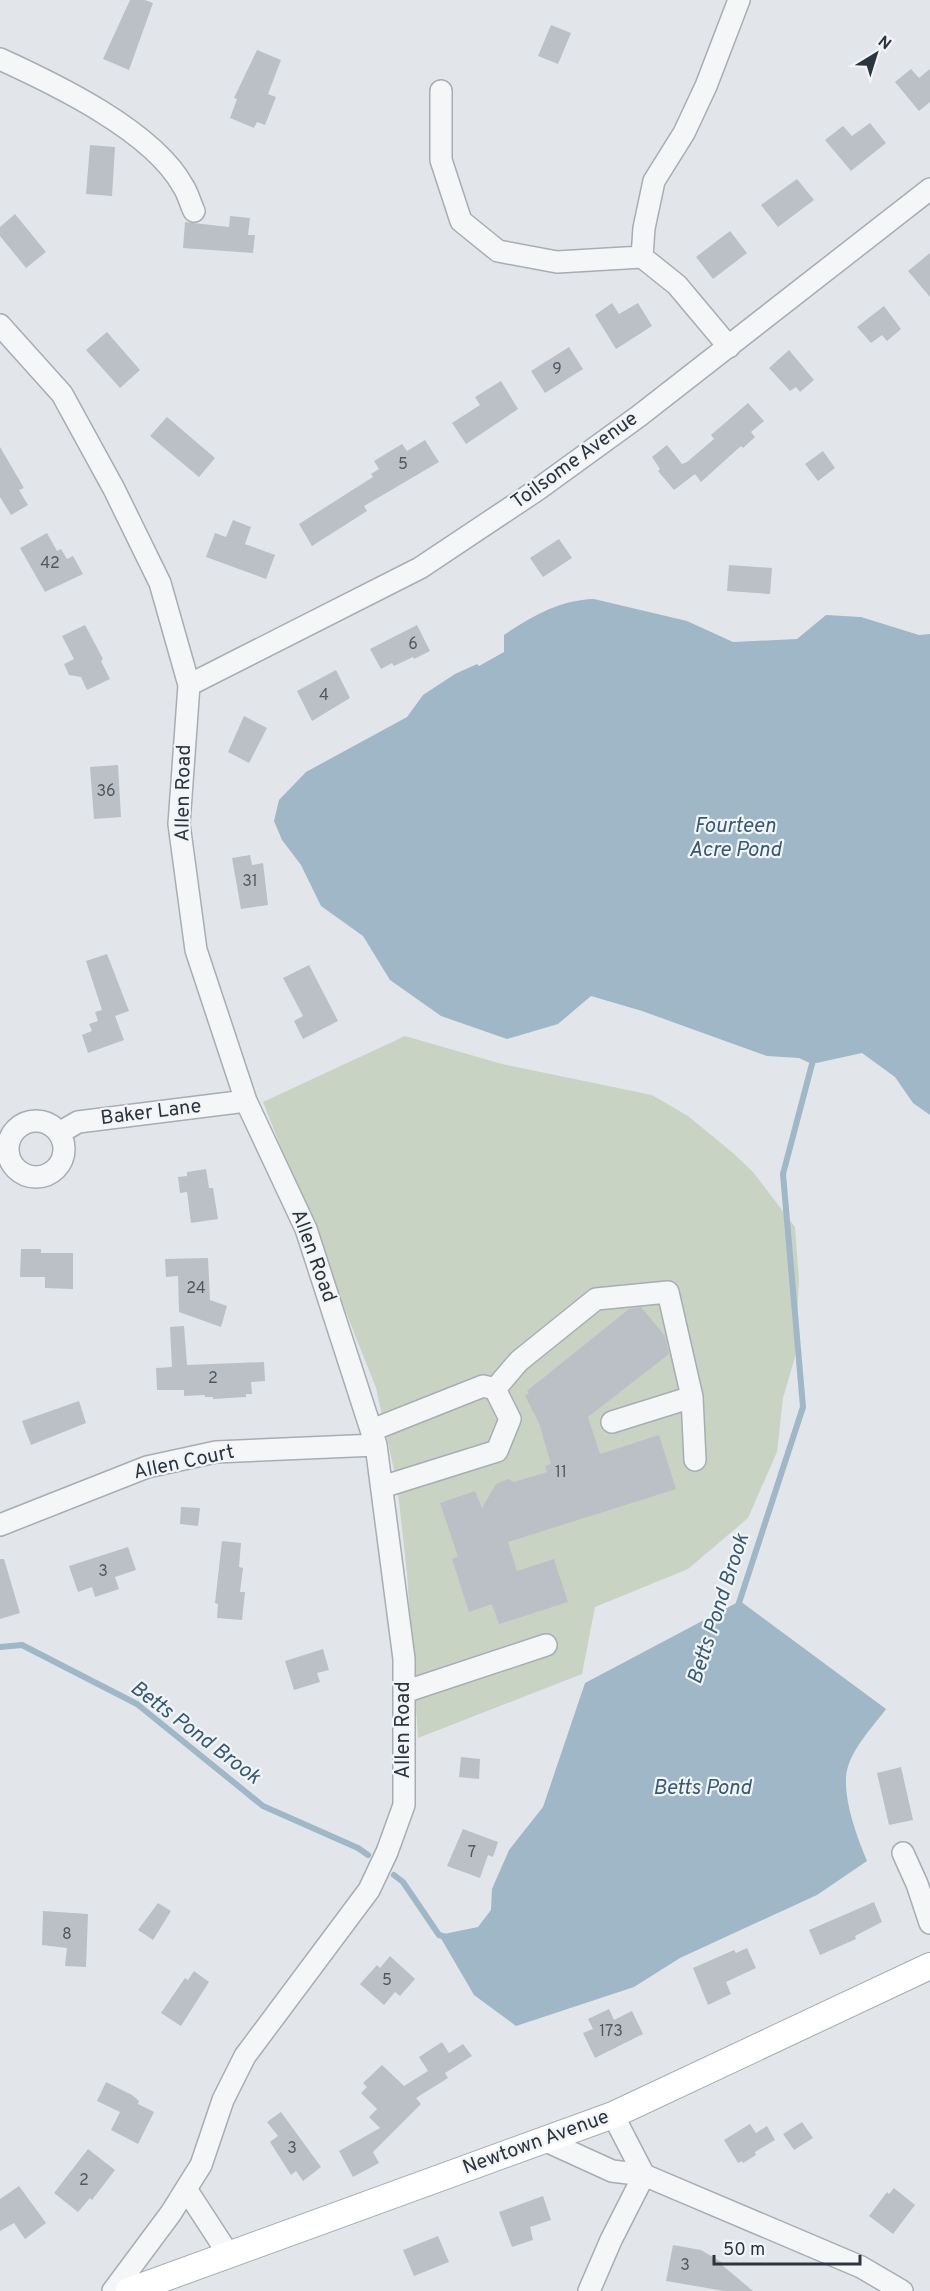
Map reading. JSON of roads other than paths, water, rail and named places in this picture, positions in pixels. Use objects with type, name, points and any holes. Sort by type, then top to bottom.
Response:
[{"type":"main road","name":"Newtown Avenue","points":[[129,2291],[613,2115],[930,1966]]},
{"type":"street","points":[[642,256],[644,228],[654,181],[684,133],[698,105],[739,0]]},
{"type":"street","points":[[0,59],[77,96],[135,136],[175,174],[184,187],[194,211]]},
{"type":"street","points":[[441,91],[441,160],[461,221],[498,251],[557,262],[642,256],[677,285],[729,347]]},
{"type":"street","name":"Toilsome Avenue","points":[[189,685],[420,567],[537,490],[729,347],[930,189]]},
{"type":"street","name":"Allen Road","points":[[0,325],[62,394],[114,489],[160,583],[189,685],[179,824],[196,950],[246,1101],[306,1229],[374,1437],[404,1659],[404,1805],[387,1852],[369,1890],[245,2056],[223,2100],[201,2165],[113,2291]]},
{"type":"street","name":"Baker Lane","points":[[59,1133],[78,1122],[246,1101]]},
{"type":"street","points":[[382,1487],[497,1450],[510,1419],[495,1389],[519,1361],[597,1299],[668,1293],[692,1397],[695,1460]]},
{"type":"street","name":"Allen Court","points":[[0,1525],[147,1467],[216,1452],[374,1437],[483,1386],[495,1389]]},
{"type":"street","points":[[612,1422],[692,1397]]},
{"type":"street","points":[[404,1692],[546,1645]]},
{"type":"street","points":[[903,1853],[917,1884],[930,1923]]},
{"type":"street","points":[[613,2115],[644,2175]]},
{"type":"street","points":[[544,2140],[612,2170],[644,2175],[861,2267],[902,2291]]},
{"type":"street","points":[[589,2291],[611,2240],[644,2175]]},
{"type":"street","points":[[186,2189],[229,2255]]},
{"type":"water","name":"Fourteen Acre Pond","points":[[594,599],[687,621],[733,642],[797,639],[826,615],[861,617],[919,635],[930,634],[930,1115],[913,1103],[895,1077],[862,1053],[812,1064],[799,1058],[767,1056],[642,1011],[591,996],[558,1024],[507,1039],[441,1016],[390,980],[363,936],[321,906],[301,865],[282,840],[274,821],[279,800],[306,772],[407,717],[423,695],[455,674],[477,664],[479,666],[504,652],[504,635],[558,606]]},
{"type":"water","name":"Betts Pond","points":[[740,1601],[886,1709],[855,1750],[847,1769],[846,1788],[850,1810],[867,1861],[817,1895],[680,1958],[634,1987],[516,2026],[474,1995],[439,1935],[478,1927],[491,1910],[492,1889],[509,1850],[543,1807],[585,1683]]},
{"type":"waterway","name":"Betts Pond Brook","points":[[737,1609],[803,1407],[783,1174],[812,1064]]},
{"type":"waterway","name":"Betts Pond Brook","points":[[0,1647],[22,1645],[137,1704],[263,1806],[358,1848],[368,1855]]},
{"type":"waterway","name":"Betts Pond Brook","points":[[394,1875],[403,1882],[439,1935],[446,1937]]}]
